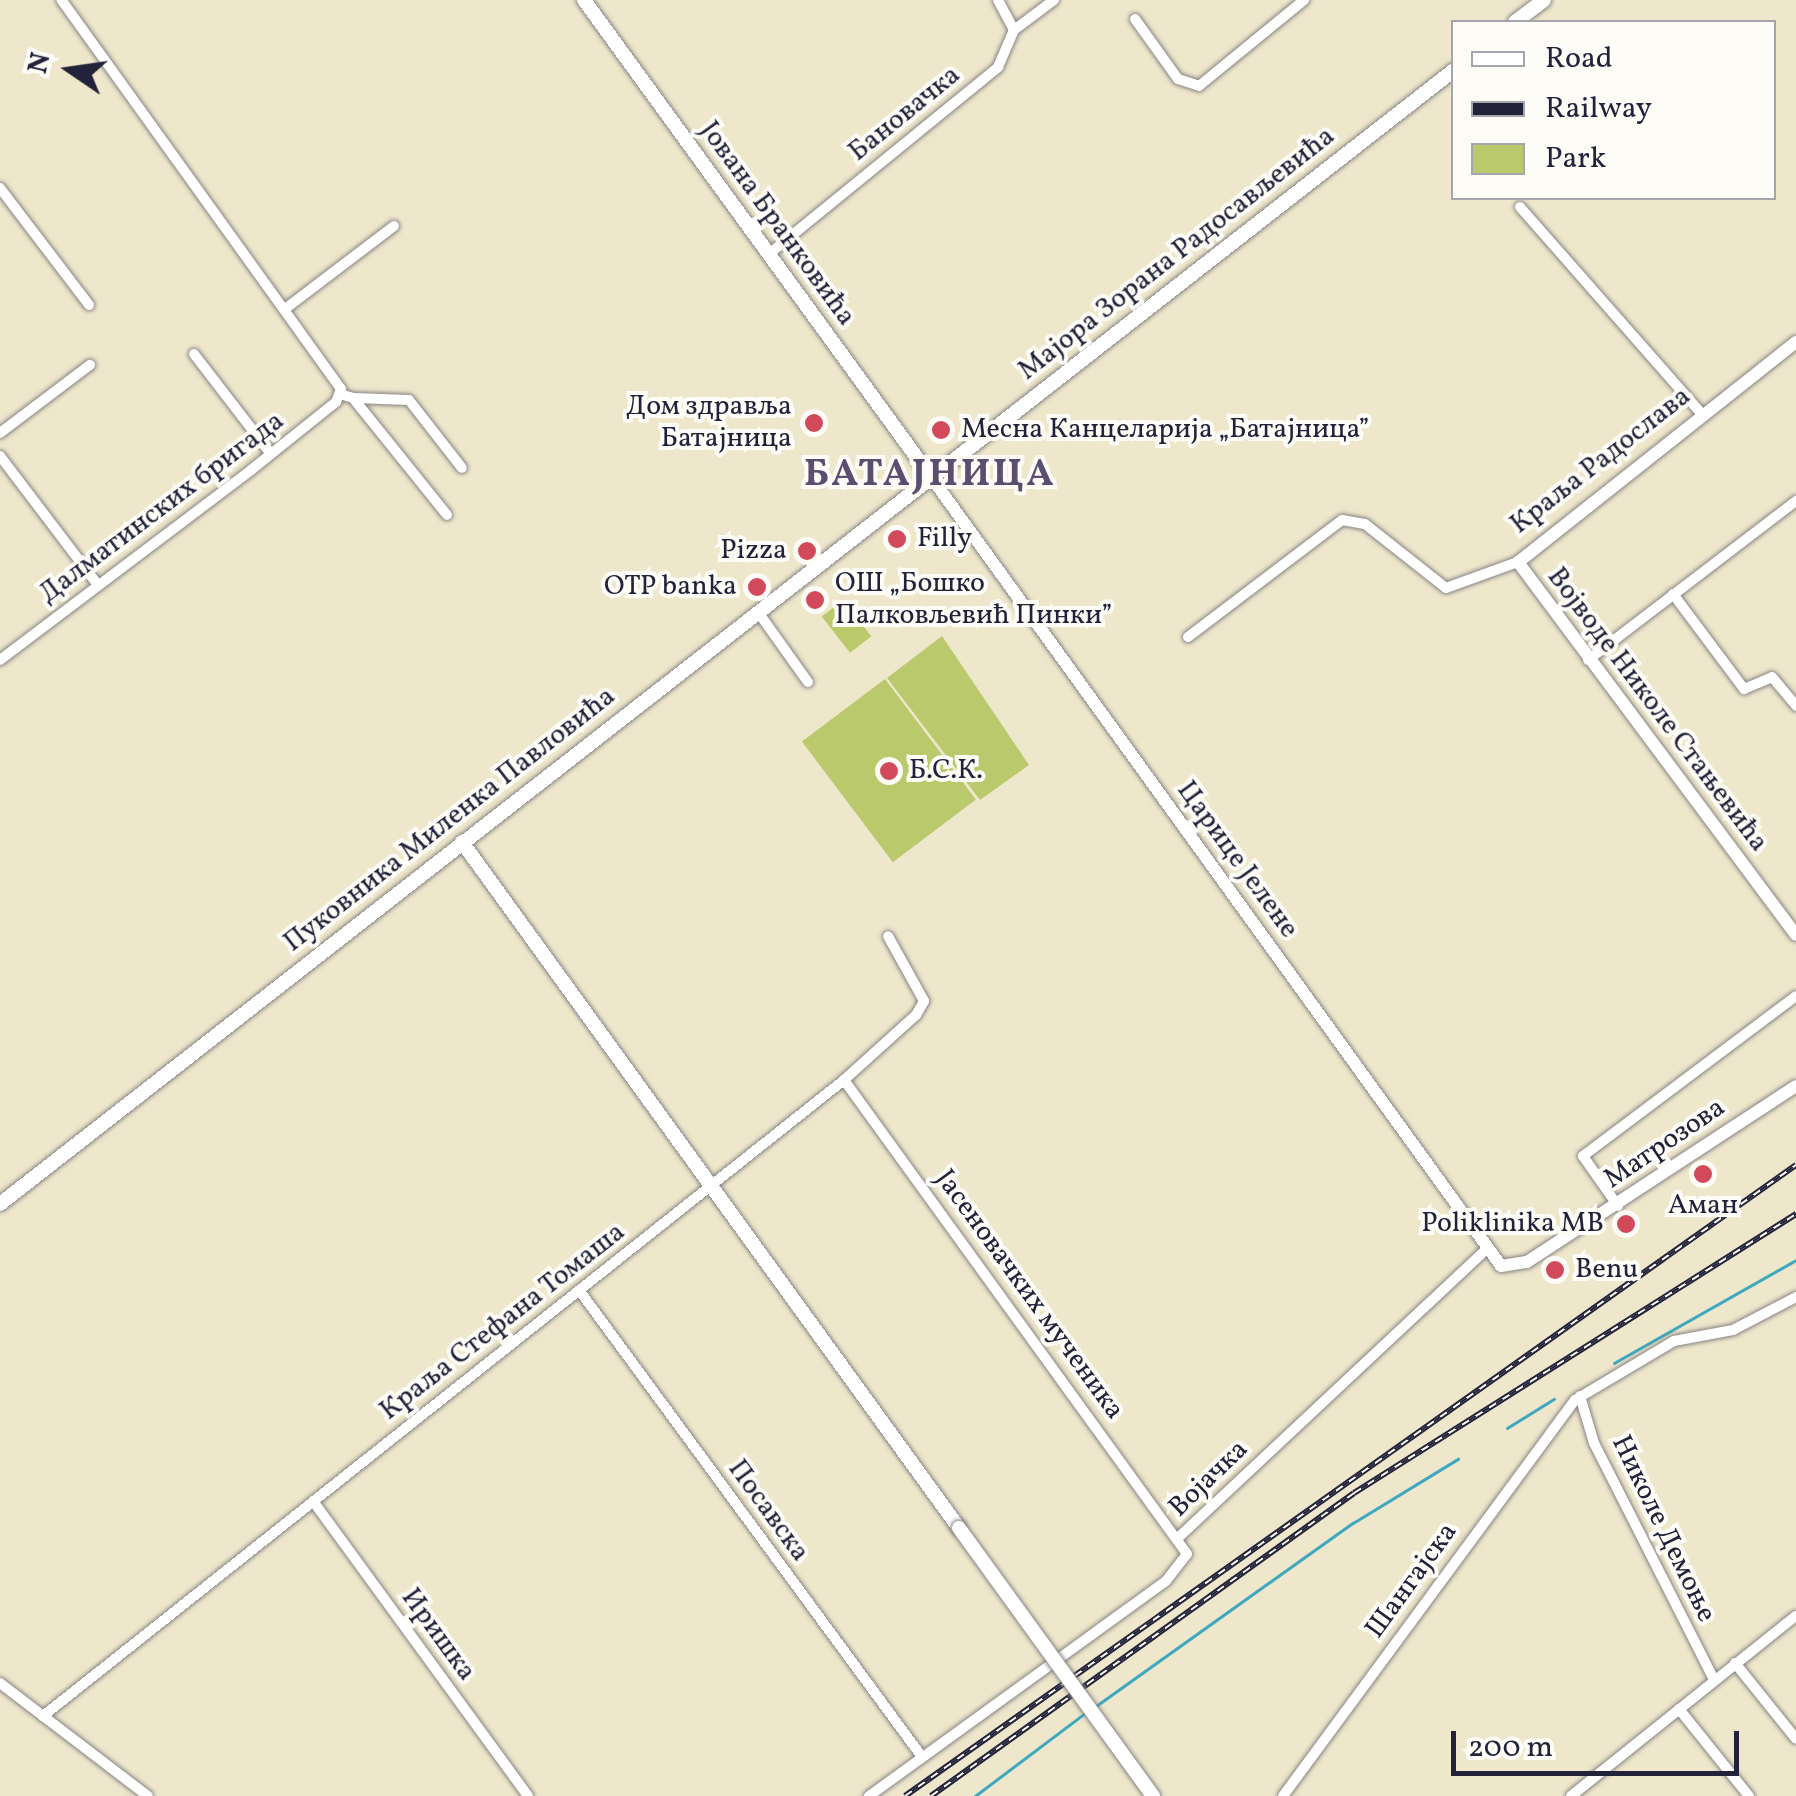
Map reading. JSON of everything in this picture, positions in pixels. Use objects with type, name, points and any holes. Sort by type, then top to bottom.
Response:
[{"type":"main road","name":"Јована Бранковића","points":[[584,0],[931,477]]},
{"type":"main road","points":[[1518,20],[1544,0]]},
{"type":"main road","name":"Мајора Зорана Радосављевића","points":[[931,477],[1451,72]]},
{"type":"main road","name":"Пуковника Миленка Павловића","points":[[0,1204],[931,477]]},
{"type":"main road","points":[[462,842],[714,1184],[1153,1796]]},
{"type":"street","points":[[62,0],[340,389],[353,398],[447,515]]},
{"type":"street","points":[[998,0],[1014,30]]},
{"type":"street","name":"Бановачка","points":[[769,254],[998,67],[1014,30],[1054,0]]},
{"type":"street","points":[[1283,0],[1292,10]]},
{"type":"street","points":[[1135,19],[1178,79],[1191,86],[1209,80],[1304,0]]},
{"type":"street","points":[[0,188],[89,304]]},
{"type":"street","points":[[1520,207],[1702,414]]},
{"type":"street","points":[[285,309],[394,226]]},
{"type":"street","name":"Краља Радослава","points":[[1188,636],[1342,520],[1365,524],[1446,588],[1518,562],[1796,342]]},
{"type":"street","points":[[194,354],[271,454]]},
{"type":"street","points":[[0,433],[90,365]]},
{"type":"street","name":"Далматинских бригада","points":[[0,660],[271,454],[340,389]]},
{"type":"street","points":[[353,398],[409,400],[462,468]]},
{"type":"street","points":[[0,456],[98,585]]},
{"type":"street","name":"Царице Јелене","points":[[931,477],[1488,1248],[1508,1269]]},
{"type":"street","points":[[1588,660],[1796,500]]},
{"type":"street","name":"Војводе Николе Стањевића","points":[[1518,562],[1796,935]]},
{"type":"street","points":[[1673,594],[1744,689],[1772,677],[1796,706]]},
{"type":"street","points":[[758,612],[808,682]]},
{"type":"street","name":"Краља Стефана Томаша","points":[[43,1716],[844,1080],[922,1007],[921,993],[888,936]]},
{"type":"street","points":[[1618,1206],[1583,1156],[1796,996]]},
{"type":"street","name":"Јасеновачких мученика","points":[[844,1080],[1180,1536]]},
{"type":"street","name":"Матрозова","points":[[1508,1269],[1618,1206],[1796,1086]]},
{"type":"street","name":"Војачка","points":[[868,1796],[1178,1570],[1187,1554],[1180,1536],[1408,1316],[1488,1248]]},
{"type":"street","name":"Посавска","points":[[579,1290],[922,1758]]},
{"type":"street","points":[[1580,1396],[1674,1341],[1733,1330],[1796,1297]]},
{"type":"street","name":"Николе Демоње","points":[[1580,1396],[1594,1443],[1714,1680]]},
{"type":"street","name":"Шангајска","points":[[1283,1796],[1580,1396]]},
{"type":"street","name":"Иришка","points":[[312,1501],[528,1796]]},
{"type":"street","points":[[1570,1796],[1734,1664],[1795,1621]]},
{"type":"street","points":[[1734,1664],[1796,1740]]},
{"type":"street","points":[[0,1684],[148,1796]]},
{"type":"street","points":[[1680,1708],[1749,1796]]},
{"type":"green space","points":[[843,600],[871,636],[850,653],[822,617]]},
{"type":"green space","points":[[942,636],[1029,765],[980,800],[887,678]]},
{"type":"green space","name":"Б.С.К.","points":[[885,679],[976,800],[893,862],[802,742]]},
{"type":"waterway","points":[[1614,1363],[1796,1260]]},
{"type":"waterway","points":[[1507,1428],[1554,1399]]},
{"type":"waterway","points":[[1096,1706],[1353,1523],[1458,1459]]},
{"type":"waterway","points":[[975,1796],[1085,1713]]},
{"type":"railway","points":[[905,1796],[1796,1165]]},
{"type":"railway","points":[[931,1796],[1354,1493],[1796,1214]]},
{"type":"place","name":"Дом здравља Батајница","points":[[814,423]]},
{"type":"place","name":"Месна Канцеларија „Батајница”","points":[[941,430]]},
{"type":"place","name":"Filly","points":[[897,539]]},
{"type":"place","name":"Pizza","points":[[807,551]]},
{"type":"place","name":"OTP banka","points":[[757,587]]},
{"type":"place","name":"ОШ „Бошко Палковљевић Пинки”","points":[[815,600]]},
{"type":"place","name":"Б.С.К.","points":[[889,771]]},
{"type":"place","name":"Аман","points":[[1703,1174]]},
{"type":"place","name":"Poliklinika MB","points":[[1626,1224]]},
{"type":"place","name":"Benu","points":[[1555,1270]]},
{"type":"district","name":"БАТАЈНИЦА","points":[[930,476]]}]
